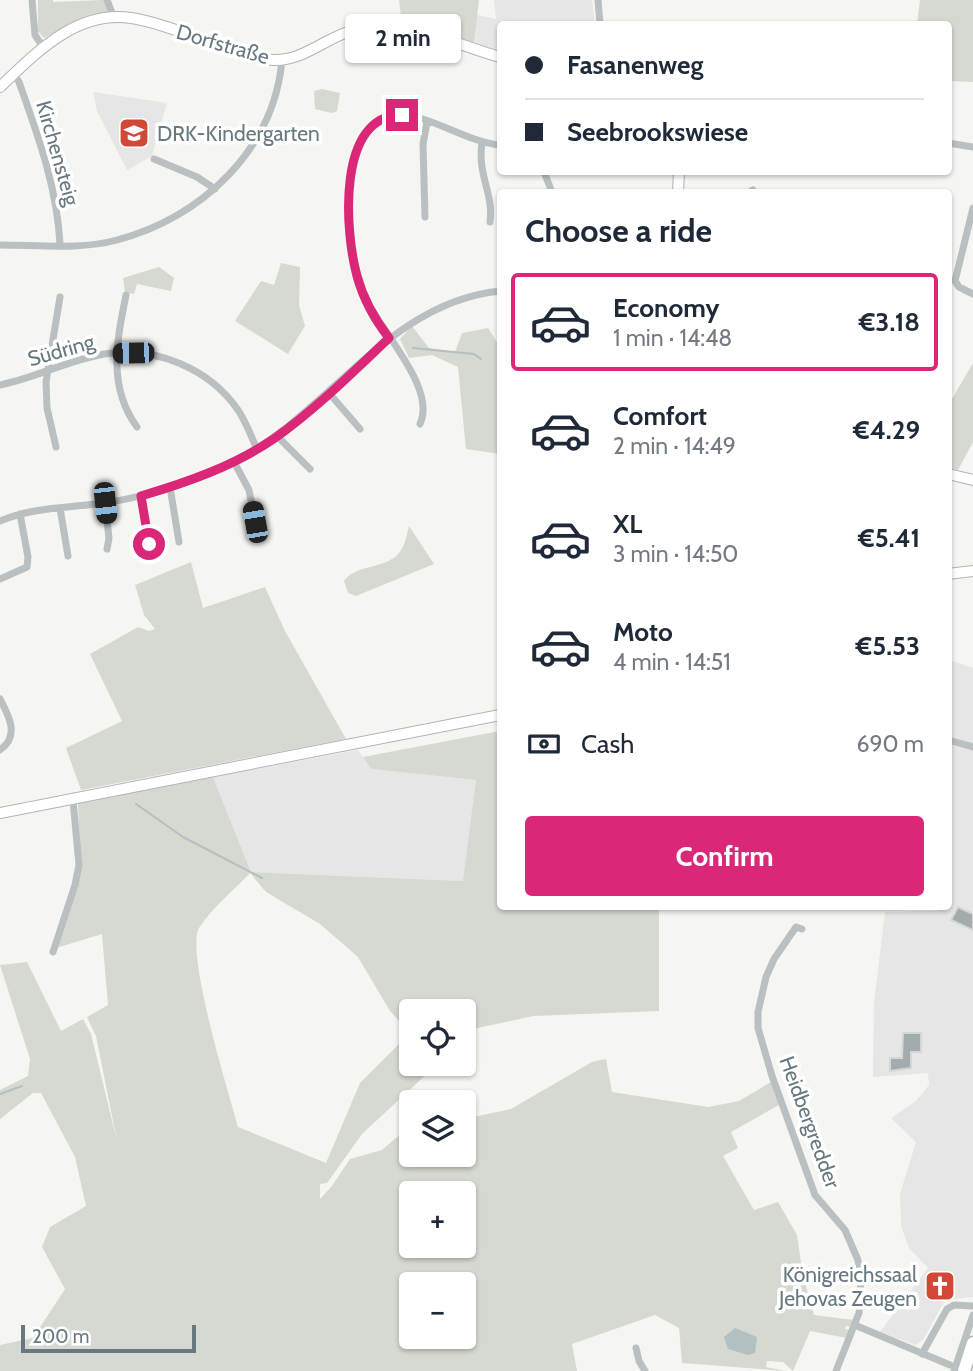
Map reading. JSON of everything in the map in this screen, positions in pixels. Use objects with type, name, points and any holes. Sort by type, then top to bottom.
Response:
[{"type":"highway","points":[[964,1371],[973,1343]]},
{"type":"street","points":[[32,0],[35,35],[43,47]]},
{"type":"street","points":[[107,0],[114,18]]},
{"type":"street","points":[[598,0],[600,21]]},
{"type":"street","name":"Dorfstraße","points":[[0,87],[43,47],[80,26],[114,18],[152,23],[260,58],[282,60],[306,53],[348,31],[370,26],[428,33],[497,56]]},
{"type":"street","points":[[0,244],[116,241],[158,226],[195,206],[215,189],[260,133],[273,103],[282,60]]},
{"type":"street","name":"Kirchensteig","points":[[13,74],[19,82],[49,169],[57,204],[60,244]]},
{"type":"street","points":[[420,424],[424,408],[422,395],[402,353],[375,318],[356,274],[350,221],[354,160],[363,134],[378,120],[402,115],[497,144]]},
{"type":"street","points":[[425,217],[423,144],[427,122]]},
{"type":"street","points":[[482,142],[479,164],[492,210],[490,222]]},
{"type":"street","points":[[952,144],[973,147]]},
{"type":"street","points":[[154,159],[197,177],[215,189]]},
{"type":"street","points":[[973,208],[956,281],[958,287],[973,295]]},
{"type":"street","points":[[0,521],[20,514],[141,496],[170,488],[234,462],[277,436],[389,338],[433,309],[468,297],[497,292]]},
{"type":"street","points":[[126,295],[115,353],[123,401],[136,427]]},
{"type":"street","points":[[56,447],[47,408],[46,372],[60,297]]},
{"type":"street","name":"Südring","points":[[0,385],[115,353],[159,356],[185,366],[206,379],[238,411],[257,449]]},
{"type":"street","points":[[328,393],[360,429]]},
{"type":"street","points":[[277,436],[310,469]]},
{"type":"street","points":[[234,462],[248,490],[255,522]]},
{"type":"street","points":[[952,475],[973,480]]},
{"type":"street","points":[[170,488],[179,542]]},
{"type":"street","points":[[141,496],[149,544]]},
{"type":"street","points":[[105,503],[109,538],[107,549]]},
{"type":"street","points":[[61,508],[68,556]]},
{"type":"street","points":[[0,579],[23,570],[28,563],[20,514]]},
{"type":"street","points":[[952,574],[973,571]]},
{"type":"street","points":[[0,699],[12,725],[9,740],[0,751]]},
{"type":"street","points":[[0,813],[497,716]]},
{"type":"street","points":[[952,741],[973,747]]},
{"type":"street","points":[[53,952],[79,865],[73,800]]},
{"type":"street","name":"Heidbergredder","points":[[802,929],[796,927],[766,977],[758,1012],[758,1028],[772,1076],[816,1195],[845,1230],[859,1260],[861,1278],[856,1326],[836,1371]]},
{"type":"street","points":[[922,1354],[947,1309],[954,1305],[973,1306]]},
{"type":"street","points":[[856,1326],[952,1368],[973,1315]]},
{"type":"street","points":[[636,1348],[645,1371]]},
{"type":"shaded area","points":[[38,0],[103,0],[108,7],[107,14],[66,26],[44,38],[38,31]]},
{"type":"shaded area","points":[[399,0],[479,0],[474,45],[402,25]]},
{"type":"shaded area","points":[[494,0],[592,0],[595,21],[497,21],[497,51],[475,45],[477,15],[496,19]]},
{"type":"shaded area","points":[[920,0],[973,0],[973,82],[952,81],[952,21],[917,21]]},
{"type":"shaded area","points":[[322,89],[340,93],[337,111],[332,113],[315,109],[314,91]]},
{"type":"shaded area","name":"DRK-Kindergarten","points":[[93,92],[167,103],[152,156],[127,170],[97,111]]},
{"type":"shaded area","points":[[281,263],[300,267],[299,305],[305,326],[288,354],[235,321],[261,281],[274,285]]},
{"type":"shaded area","points":[[159,267],[174,278],[171,291],[137,284],[134,294],[125,292],[123,278]]},
{"type":"shaded area","points":[[412,326],[429,348],[455,352],[462,333],[488,328],[497,342],[497,454],[466,449],[458,367],[432,355],[409,358],[400,339]]},
{"type":"shaded area","points":[[973,363],[973,442],[958,470],[952,469],[952,399]]},
{"type":"shaded area","points":[[409,526],[434,564],[356,596],[348,593],[344,581],[356,571],[386,562],[399,553]]},
{"type":"shaded area","points":[[191,562],[203,608],[265,587],[285,631],[346,739],[81,790],[66,748],[122,721],[90,654],[138,627],[149,631],[155,629],[144,615],[135,585]]},
{"type":"shaded area","points":[[952,661],[973,668],[973,1297],[945,1300],[923,1340],[916,1345],[880,1332],[928,1268],[909,1248],[901,1226],[900,1194],[916,1142],[891,1118],[916,1101],[929,1085],[928,1073],[873,1077],[874,1002],[885,912],[952,910]]},
{"type":"shaded area","points":[[497,732],[497,910],[659,910],[659,1011],[533,1016],[476,1028],[476,999],[399,999],[399,1021],[390,1011],[358,957],[320,924],[266,892],[250,873],[204,921],[199,928],[196,942],[203,993],[238,1127],[326,1163],[360,1083],[399,1043],[399,1076],[424,1076],[409,1090],[399,1090],[399,1100],[362,1134],[327,1183],[320,1184],[320,1199],[350,1159],[382,1150],[399,1135],[399,1167],[476,1167],[476,1116],[511,1109],[592,1062],[606,1059],[612,1092],[708,1107],[739,1101],[771,1082],[779,1105],[731,1132],[738,1148],[723,1156],[754,1210],[778,1202],[797,1235],[803,1276],[814,1315],[854,1320],[851,1327],[846,1326],[845,1329],[850,1330],[847,1338],[810,1331],[793,1371],[783,1362],[767,1361],[766,1367],[786,1371],[682,1363],[679,1328],[655,1315],[572,1344],[577,1371],[0,1371],[0,1345],[33,1338],[65,1289],[42,1247],[50,1227],[86,1206],[75,1157],[41,1093],[33,1093],[0,1119],[0,1090],[28,1076],[30,1059],[0,965],[27,962],[61,1031],[83,1019],[91,1034],[117,1141],[96,1036],[87,1017],[108,1005],[102,934],[56,948],[81,867],[78,803],[213,777],[251,872],[463,881],[476,780],[371,769],[363,757]]},
{"type":"shaded area","points":[[358,750],[371,769],[476,780],[464,881],[251,872],[213,777]]},
{"type":"shaded area","points":[[735,1328],[757,1337],[755,1353],[748,1355],[728,1349],[724,1337]]},
{"type":"building","points":[[958,907],[973,914],[973,930],[951,920]]},
{"type":"building","points":[[903,1033],[921,1033],[921,1052],[911,1052],[911,1068],[890,1071],[890,1058],[902,1058]]},
{"type":"building","name":"Königreichssaal Jehovas Zeugen","points":[[940,1275],[952,1283],[937,1300],[926,1293]]},
{"type":"waterway","points":[[413,348],[474,354],[481,359]]},
{"type":"waterway","points":[[136,804],[183,837],[262,878]]},
{"type":"waterway","points":[[0,1094],[22,1086]]},
{"type":"place","name":"DRK-Kindergarten","points":[[134,133]]},
{"type":"place","name":"Königreichssaal Jehovas Zeugen","points":[[940,1286]]},
{"type":"route","points":[[149,544],[141,496],[198,478],[257,449],[277,436],[389,338],[375,318],[356,274],[350,228],[351,195],[354,160],[363,134],[378,120],[402,115]]}]
